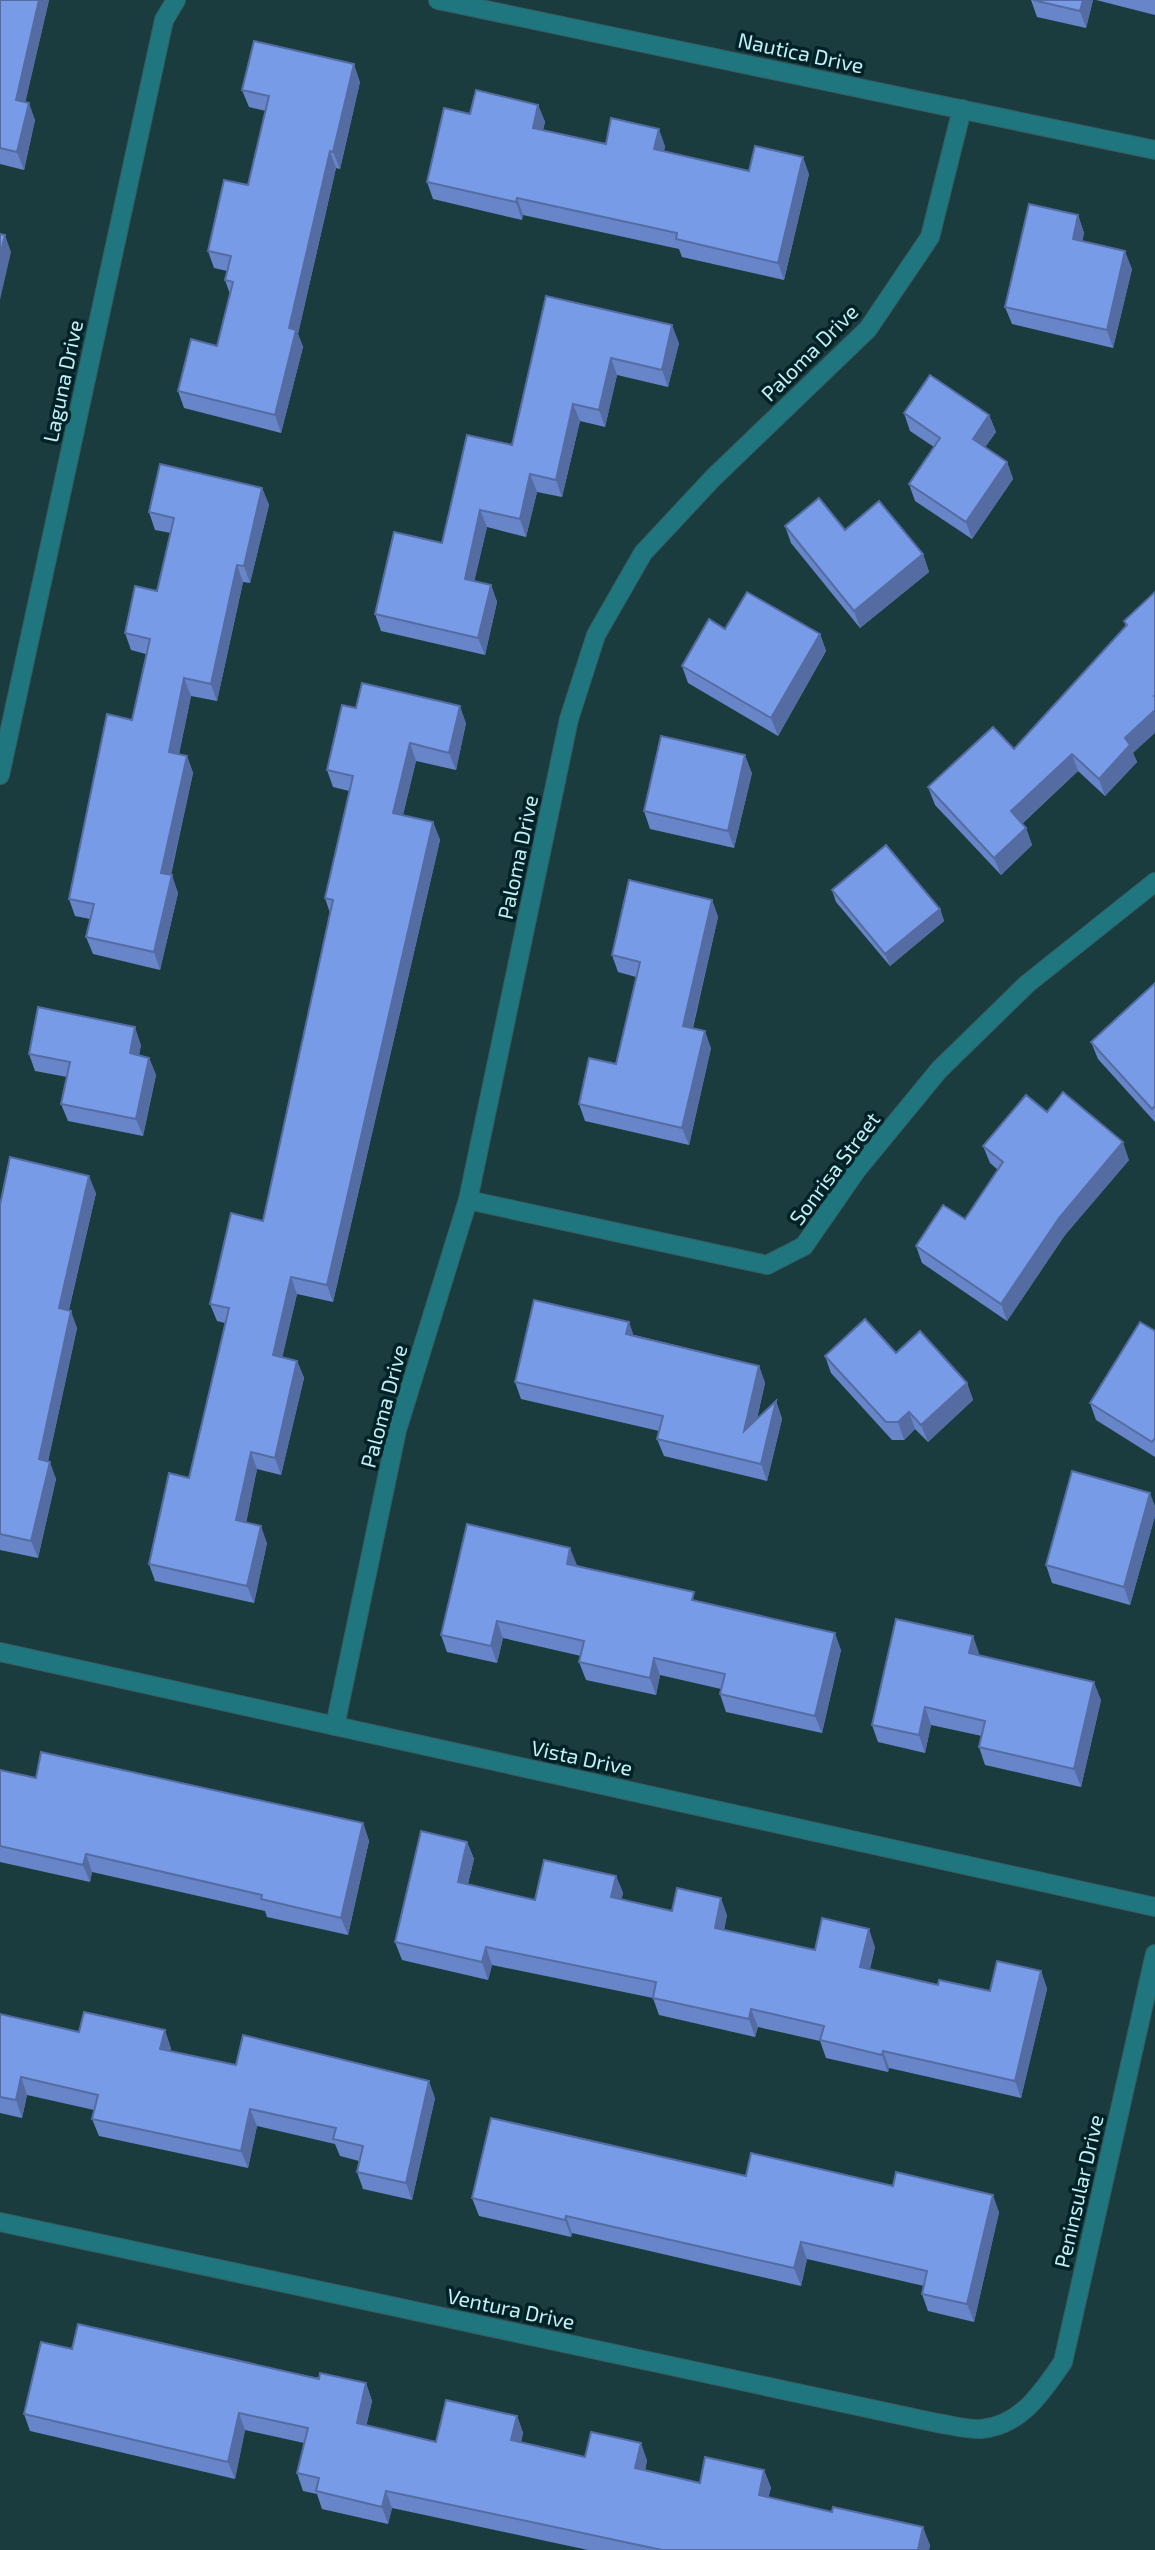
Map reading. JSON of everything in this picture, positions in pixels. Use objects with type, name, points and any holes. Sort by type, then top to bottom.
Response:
[{"type":"street","name":"Laguna Drive","points":[[0,775],[164,20],[176,0]]},
{"type":"street","name":"Nautica Drive","points":[[438,0],[1155,150]]},
{"type":"street","name":"Paloma Drive","points":[[334,1726],[397,1430],[468,1200],[569,719],[596,635],[643,553],[713,478],[868,329],[930,237],[962,109]]},
{"type":"street","name":"Sonrisa Street","points":[[468,1200],[767,1265],[804,1245],[856,1171],[939,1070],[1027,984],[1155,882]]},
{"type":"street","name":"Vista Drive","points":[[0,1652],[1155,1907]]},
{"type":"street","name":"Peninsular Drive","points":[[1012,2420],[1037,2400],[1063,2362],[1155,1954]]},
{"type":"street","name":"Ventura Drive","points":[[0,2222],[937,2423],[981,2429],[1012,2420]]},
{"type":"building","points":[[0,0],[39,0],[16,100],[29,103],[17,152],[0,148]]},
{"type":"building","points":[[1033,0],[1083,0],[1080,11]]},
{"type":"building","points":[[254,41],[354,64],[333,152],[330,151],[289,328],[296,330],[275,415],[178,391],[191,339],[217,346],[233,282],[225,280],[231,256],[208,251],[224,180],[248,185],[269,96],[242,90]]},
{"type":"building","points":[[476,90],[538,105],[533,128],[606,144],[611,118],[659,129],[654,149],[749,171],[755,146],[803,157],[778,263],[676,239],[677,233],[517,198],[516,202],[427,182],[444,108],[470,114]]},
{"type":"building","points":[[1029,204],[1078,215],[1073,239],[1125,251],[1107,330],[1005,307]]},
{"type":"building","points":[[0,234],[5,235],[0,255]]},
{"type":"building","points":[[546,296],[672,325],[662,370],[611,358],[599,410],[573,404],[556,480],[530,474],[520,519],[480,510],[465,579],[491,585],[478,638],[375,614],[394,532],[442,543],[467,435],[512,445]]},
{"type":"building","points":[[930,375],[989,415],[973,439],[1007,462],[966,522],[909,484],[940,438],[904,413]]},
{"type":"building","points":[[160,464],[262,488],[244,566],[237,565],[211,684],[184,678],[169,752],[187,756],[161,873],[172,875],[154,952],[86,937],[94,904],[69,899],[107,714],[132,720],[150,639],[125,633],[135,586],[157,591],[174,518],[149,512]]},
{"type":"building","points":[[819,498],[845,530],[879,501],[923,554],[854,611],[785,526]]},
{"type":"building","points":[[747,592],[820,634],[771,718],[682,666],[709,619],[725,629]]},
{"type":"building","points":[[1155,592],[1155,710],[1125,738],[1130,745],[1099,779],[1072,754],[1011,811],[1026,828],[994,858],[928,787],[993,727],[1014,749],[1127,625],[1124,621]]},
{"type":"building","points":[[362,683],[460,706],[449,753],[410,743],[393,813],[433,822],[327,1285],[291,1277],[273,1355],[297,1361],[275,1458],[251,1452],[236,1520],[261,1526],[247,1586],[149,1564],[169,1473],[189,1478],[229,1308],[210,1304],[231,1213],[263,1221],[333,900],[325,898],[353,776],[327,770],[342,705],[356,708]]},
{"type":"building","points":[[661,736],[745,755],[728,831],[644,811]]},
{"type":"building","points":[[886,845],[940,909],[885,954],[832,890]]},
{"type":"building","points":[[629,880],[712,900],[683,1026],[705,1031],[682,1128],[579,1104],[589,1058],[616,1064],[640,962],[612,955]]},
{"type":"building","points":[[1155,983],[1155,1106],[1152,1109],[1091,1042]]},
{"type":"building","points":[[38,1007],[135,1027],[130,1053],[149,1058],[136,1119],[61,1104],[70,1062],[29,1054]]},
{"type":"building","points":[[1063,1092],[1123,1142],[1059,1218],[1001,1304],[916,1246],[943,1205],[965,1219],[1003,1162],[983,1146],[1026,1095],[1047,1112]]},
{"type":"building","points":[[10,1157],[89,1176],[59,1308],[71,1311],[39,1459],[50,1462],[31,1541],[0,1534],[0,1205]]},
{"type":"building","points":[[534,1300],[629,1322],[626,1334],[759,1366],[744,1431],[776,1401],[761,1464],[657,1439],[663,1416],[515,1382]]},
{"type":"building","points":[[865,1319],[896,1353],[920,1331],[967,1383],[921,1425],[909,1412],[898,1422],[886,1422],[825,1356]]},
{"type":"building","points":[[1140,1322],[1155,1331],[1155,1438],[1152,1442],[1090,1403]]},
{"type":"building","points":[[1072,1471],[1150,1493],[1124,1587],[1046,1565]]},
{"type":"building","points":[[467,1524],[570,1548],[567,1564],[694,1592],[692,1600],[835,1633],[815,1716],[720,1694],[725,1674],[654,1658],[650,1678],[579,1662],[584,1641],[497,1621],[491,1646],[441,1635]]},
{"type":"building","points":[[896,1619],[973,1636],[969,1653],[1094,1682],[1074,1769],[979,1747],[985,1721],[925,1707],[919,1735],[872,1725]]},
{"type":"building","points":[[41,1752],[363,1823],[341,1918],[261,1899],[262,1895],[86,1854],[83,1865],[0,1846],[0,1770],[36,1778]]},
{"type":"building","points":[[421,1831],[467,1842],[458,1882],[535,1900],[544,1860],[616,1876],[611,1897],[672,1911],[677,1888],[721,1898],[715,1928],[815,1950],[822,1918],[869,1929],[860,1967],[938,1985],[939,1980],[990,1991],[997,1961],[1041,1971],[1015,2081],[883,2051],[882,2055],[820,2040],[824,2026],[751,2009],[749,2019],[653,1998],[656,1982],[486,1947],[482,1962],[395,1942]]},
{"type":"building","points":[[84,2012],[165,2030],[160,2049],[236,2065],[243,2035],[429,2081],[406,2183],[357,2172],[363,2146],[333,2139],[336,2128],[250,2109],[241,2151],[92,2119],[98,2095],[21,2077],[16,2100],[0,2097],[0,2014],[79,2032]]},
{"type":"building","points":[[491,2118],[746,2176],[751,2153],[893,2186],[896,2172],[993,2195],[967,2304],[922,2294],[927,2271],[801,2242],[794,2268],[566,2216],[565,2220],[472,2198]]},
{"type":"building","points":[[78,2324],[319,2379],[320,2373],[366,2383],[357,2423],[436,2442],[446,2400],[517,2416],[511,2440],[585,2457],[591,2432],[641,2443],[635,2468],[700,2483],[705,2457],[764,2470],[759,2495],[832,2512],[833,2507],[923,2527],[918,2550],[662,2550],[386,2491],[382,2507],[316,2491],[319,2478],[297,2473],[308,2428],[239,2413],[228,2462],[24,2414],[41,2342],[72,2349]]}]
